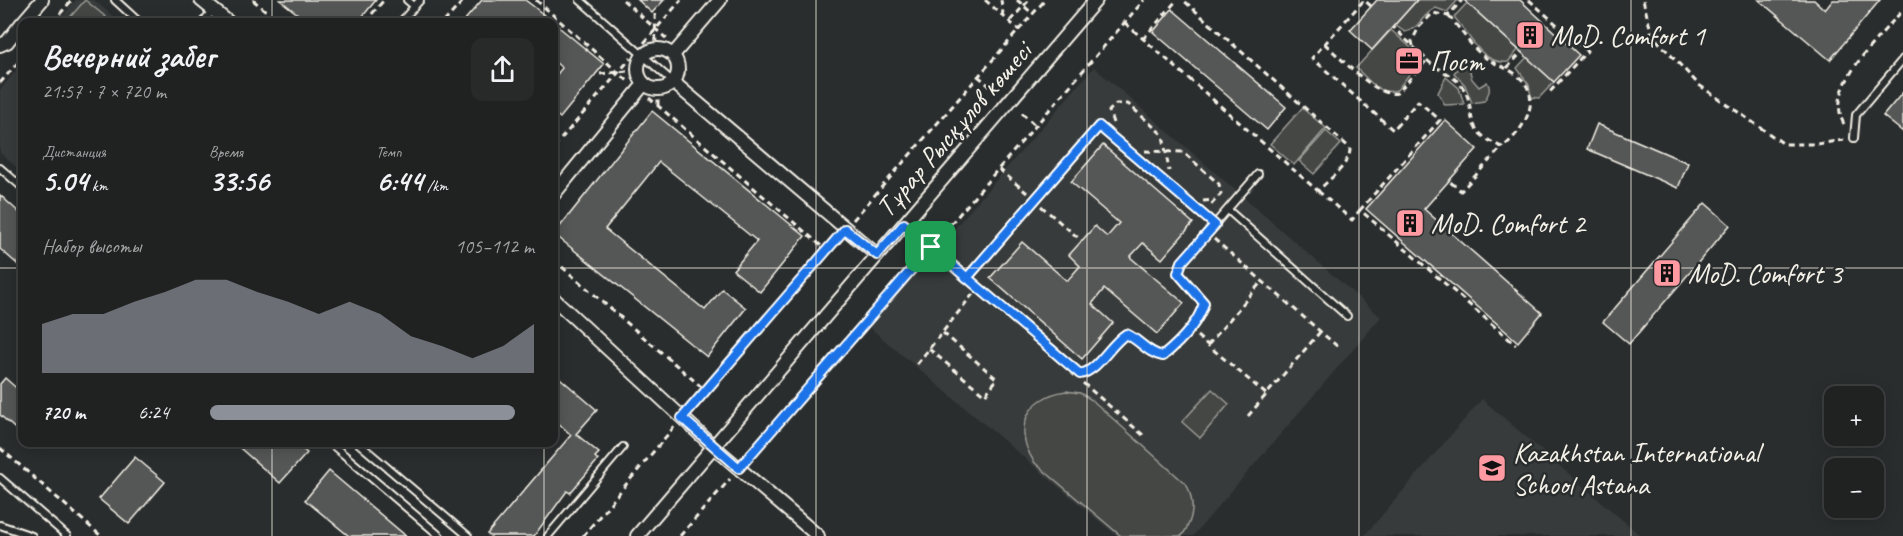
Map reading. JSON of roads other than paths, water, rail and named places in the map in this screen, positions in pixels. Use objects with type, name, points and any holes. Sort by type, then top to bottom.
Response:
[{"type":"street","points":[[27,18],[42,0]]},
{"type":"street","points":[[201,0],[223,18]]},
{"type":"street","points":[[673,55],[720,0]]},
{"type":"street","name":"Тұрар Рысқұлов көшесі","points":[[637,536],[1096,0]]},
{"type":"street","points":[[0,45],[7,42],[18,29]]},
{"type":"street","points":[[558,189],[639,84],[637,70],[639,52],[656,48],[673,55],[678,65],[673,82],[653,94],[639,84]]},
{"type":"street","points":[[673,82],[877,255]]},
{"type":"street","points":[[558,303],[714,447],[818,536]]},
{"type":"lane","points":[[116,0],[136,18]]},
{"type":"lane","points":[[407,0],[414,6]]},
{"type":"lane","points":[[404,18],[420,0]]},
{"type":"lane","points":[[580,0],[673,82]]},
{"type":"lane","points":[[206,18],[213,10]]},
{"type":"lane","points":[[1854,138],[1856,115],[1903,59]]},
{"type":"lane","points":[[967,278],[1099,126],[1215,225]]},
{"type":"lane","points":[[0,168],[18,184]]},
{"type":"lane","points":[[904,224],[1080,374],[1090,372],[1116,341],[1126,334],[1134,337],[1152,354],[1163,356],[1189,330],[1201,315],[1204,303],[1178,273],[1182,262],[1258,174]]},
{"type":"lane","points":[[1228,210],[1347,316]]},
{"type":"lane","points":[[335,447],[440,536]]},
{"type":"lane","points":[[363,447],[468,536]]},
{"type":"lane","points":[[548,536],[623,447]]},
{"type":"lane","points":[[0,478],[67,536]]},
{"type":"lane","points":[[0,525],[32,536]]},
{"type":"place","name":"МoD. Comfort 1","points":[[1530,35]]},
{"type":"place","name":"Пост","points":[[1409,61]]},
{"type":"place","name":"МoD. Comfort 2","points":[[1410,223]]},
{"type":"place","name":"МoD. Comfort 3","points":[[1667,273]]},
{"type":"place","name":"Kazakhstan International School Astana","points":[[1492,468]]}]
